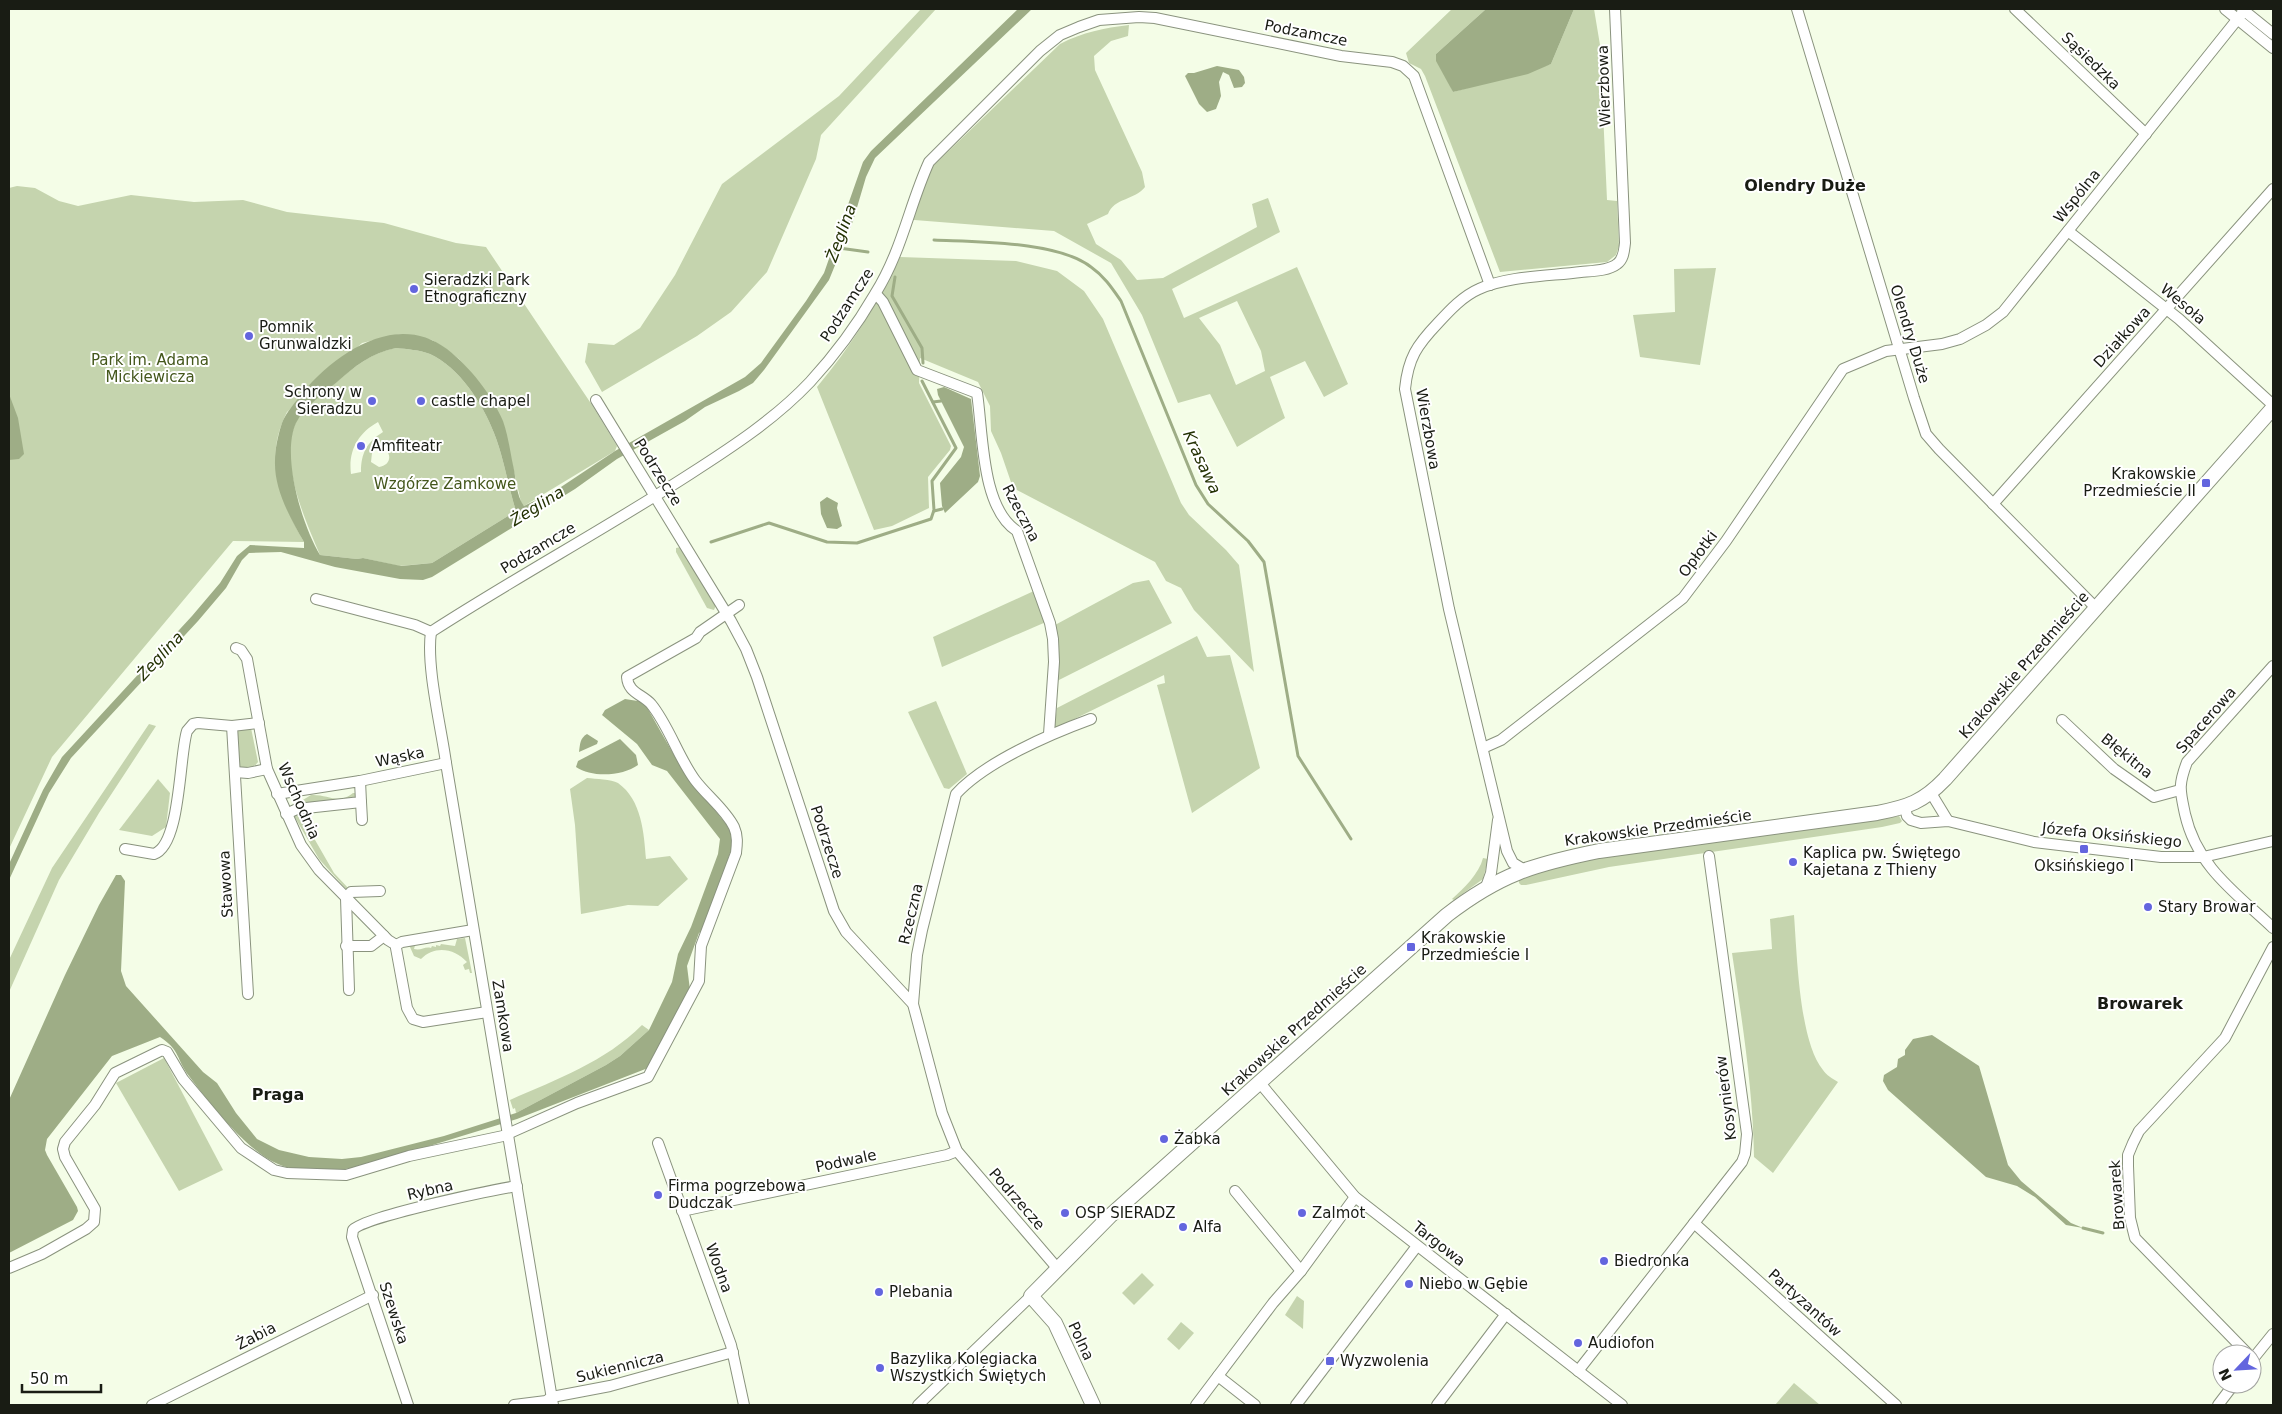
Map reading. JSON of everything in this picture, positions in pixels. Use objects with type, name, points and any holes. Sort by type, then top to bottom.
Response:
[{"type":"street","name":"Wierzbowa","points":[[1523,869],[1509,858],[1449,608],[1405,389],[1411,356],[1448,312],[1467,296],[1490,284],[1602,270],[1622,260],[1625,243],[1615,9]]},
{"type":"street","name":"Olendry Duże","points":[[1797,9],[1926,434],[2096,608]]},
{"type":"street","name":"Sąsiedzka","points":[[2015,9],[2146,134]]},
{"type":"street","points":[[2225,9],[2273,48]]},
{"type":"street","name":"Wspólna","points":[[1900,349],[1952,341],[1986,326],[2011,303],[2238,19],[2243,10]]},
{"type":"street","points":[[2243,10],[2273,34]]},
{"type":"street","name":"Podzamcze","points":[[431,632],[550,558],[656,496],[763,425],[809,383],[828,361],[876,294],[901,243],[918,185],[929,162],[1040,51],[1060,35],[1099,20],[1116,17],[1155,18],[1341,56],[1392,62],[1403,66],[1414,76],[1490,284]]},
{"type":"street","name":"Działkowa","points":[[1993,504],[2273,189]]},
{"type":"street","name":"Wesoła","points":[[2068,232],[2167,310],[2273,406]]},
{"type":"street","name":"Rzeczna","points":[[876,294],[883,302],[918,370],[977,393],[987,480],[1007,524],[1017,531],[1050,623],[1054,662],[1049,734]]},
{"type":"street","name":"Opłotki","points":[[1483,748],[1501,740],[1683,598],[1726,541],[1839,373],[1848,366],[1882,352],[1900,349]]},
{"type":"street","name":"Podrzecze","points":[[596,400],[656,496],[746,649],[757,677],[834,911],[846,932],[913,1004],[942,1113],[957,1151],[1058,1269]]},
{"type":"street","name":"Krakowskie Przedmieście","points":[[1031,1296],[1111,1215],[1447,914],[1486,887],[1523,869],[1599,851],[1908,814],[1932,793],[2273,406]]},
{"type":"street","points":[[316,599],[415,625],[431,632]]},
{"type":"street","points":[[9,1268],[42,1254],[86,1230],[94,1222],[94,1209],[66,1157],[63,1149],[65,1142],[95,1105],[115,1073],[162,1050],[167,1052],[182,1079],[241,1148],[274,1170],[286,1173],[346,1175],[409,1156],[507,1132],[648,1076],[700,981],[702,946],[736,853],[738,839],[734,826],[695,780],[650,703],[634,692],[628,684],[627,677],[696,638],[700,632],[739,605]]},
{"type":"street","name":"Zamkowa","points":[[431,632],[431,664],[446,763],[553,1401]]},
{"type":"street","name":"Wschodnia","points":[[236,648],[241,650],[247,659],[267,769],[286,814],[308,857],[346,898],[384,936],[396,945]]},
{"type":"street","name":"Spacerowa","points":[[2273,666],[2187,762],[2180,782],[2189,831],[2203,857],[2217,876],[2273,928]]},
{"type":"street","name":"Rzeczna","points":[[913,1004],[917,955],[922,930],[956,794],[987,770],[1049,734],[1091,719]]},
{"type":"street","name":"Błękitna","points":[[2062,720],[2114,768],[2154,797],[2180,790]]},
{"type":"street","points":[[125,849],[154,854],[162,847],[174,822],[184,740],[187,731],[193,724],[232,726],[259,723]]},
{"type":"street","name":"Stawowa","points":[[232,726],[248,994]]},
{"type":"street","name":"Wąska","points":[[277,794],[360,781],[446,763]]},
{"type":"street","points":[[235,772],[248,773],[267,769]]},
{"type":"street","name":"Wąska","points":[[360,781],[362,820]]},
{"type":"street","points":[[1932,793],[1948,821]]},
{"type":"street","points":[[286,814],[297,809],[361,802]]},
{"type":"street","name":"Wierzbowa","points":[[1486,887],[1491,873],[1499,814]]},
{"type":"street","name":"Józefa Oksińskiego","points":[[1908,814],[1922,824],[1948,821],[2034,842],[2161,857],[2203,857],[2273,841]]},
{"type":"street","name":"Kosynierów","points":[[1578,1371],[1742,1162],[1747,1145],[1710,856]]},
{"type":"street","points":[[349,990],[346,946],[346,898],[351,892],[380,891]]},
{"type":"street","points":[[473,930],[402,942],[396,945],[407,1008],[413,1019],[423,1022],[487,1012]]},
{"type":"street","points":[[346,946],[370,946],[384,936]]},
{"type":"street","name":"Browarek","points":[[2237,1344],[2135,1238],[2130,1218],[2128,1155],[2139,1131],[2225,1038],[2273,947]]},
{"type":"street","name":"Targowa","points":[[1260,1083],[1355,1197],[1506,1314],[1617,1404]]},
{"type":"street","name":"Wodna","points":[[658,1143],[733,1352],[744,1405]]},
{"type":"street","name":"Podwale","points":[[682,1211],[938,1157],[957,1151]]},
{"type":"street","name":"Rybna","points":[[353,1230],[359,1224],[402,1212],[517,1186]]},
{"type":"street","points":[[1235,1191],[1301,1271]]},
{"type":"street","points":[[1196,1405],[1273,1303],[1301,1271],[1355,1197]]},
{"type":"street","name":"Partyzantów","points":[[1694,1223],[1896,1405]]},
{"type":"street","name":"Szewska","points":[[353,1230],[352,1237],[373,1295],[408,1405]]},
{"type":"street","points":[[1296,1405],[1417,1246]]},
{"type":"street","name":"Żabia","points":[[152,1405],[373,1295]]},
{"type":"street","points":[[918,1405],[1031,1296]]},
{"type":"street","name":"Polna","points":[[1031,1296],[1055,1323],[1093,1405]]},
{"type":"street","points":[[1437,1405],[1506,1314]]},
{"type":"street","points":[[2262,1346],[2273,1334]]},
{"type":"street","name":"Sukiennicza","points":[[514,1405],[546,1400],[553,1401],[733,1352]]},
{"type":"street","points":[[1218,1376],[1255,1405]]},
{"type":"street","points":[[2218,1405],[2226,1394]]},
{"type":"green space","points":[[921,9],[936,9],[821,135],[816,159],[767,272],[731,312],[697,336],[602,392],[585,362],[588,343],[614,345],[640,328],[675,275],[722,184],[839,96]]},
{"type":"green space","points":[[1452,9],[1486,9],[1436,54],[1453,92],[1551,64],[1574,9],[1594,9],[1600,45],[1607,200],[1617,201],[1619,246],[1616,255],[1607,262],[1500,272],[1425,76],[1421,69],[1409,63],[1406,53]]},
{"type":"green space","points":[[1129,25],[1128,36],[1111,41],[1094,56],[1095,70],[1142,172],[1145,187],[1115,205],[1108,214],[1087,224],[1096,244],[1121,260],[1137,280],[1163,278],[1257,227],[1252,204],[1268,198],[1280,232],[1172,289],[1184,318],[1297,267],[1348,384],[1324,397],[1305,361],[1270,377],[1285,418],[1237,447],[1210,394],[1178,403],[1142,315],[1111,263],[1054,231],[902,219],[932,167],[1060,44],[1102,29]],"holes":[[[1237,301],[1261,351],[1265,371],[1236,385],[1220,345],[1199,318]]]},
{"type":"green space","name":"Park im. Adama Mickiewicza","points":[[17,186],[35,188],[59,201],[78,206],[131,195],[194,202],[243,200],[287,212],[384,223],[456,243],[486,247],[592,405],[617,446],[615,451],[524,506],[521,502],[502,420],[480,384],[459,359],[432,340],[399,334],[362,343],[287,412],[280,429],[276,446],[278,479],[288,511],[304,542],[233,541],[52,757],[9,849],[9,188]]},
{"type":"green space","points":[[900,257],[1016,261],[1057,271],[1084,291],[1103,319],[1181,503],[1189,515],[1239,565],[1254,672],[1194,610],[1181,588],[1166,581],[1155,562],[1013,488],[991,431],[990,406],[978,382],[920,358],[919,383],[951,446],[950,450],[928,477],[929,508],[892,526],[874,530],[817,387],[863,325]]},
{"type":"green space","points":[[1716,268],[1700,365],[1640,357],[1633,315],[1675,312],[1674,269]]},
{"type":"green space","name":"Wzgórze Zamkowe","points":[[396,348],[430,354],[451,368],[469,388],[477,399],[494,433],[501,452],[516,511],[432,563],[399,566],[363,558],[320,555],[307,525],[292,472],[291,437],[299,417],[308,406],[355,367],[370,357]],"holes":[[[378,422],[383,432],[366,449],[362,459],[361,472],[351,474],[351,458],[356,444],[360,437]],[[376,448],[385,449],[389,455],[389,460],[385,465],[379,467],[371,462],[372,453]]]},
{"type":"green space","points":[[681,547],[716,605],[714,610],[707,608],[676,552],[676,548]]},
{"type":"green space","points":[[1149,580],[1172,623],[1057,681],[1059,653],[1056,653],[1055,625],[1133,583]]},
{"type":"green space","points":[[1036,590],[1046,622],[942,667],[933,637]]},
{"type":"green space","points":[[1197,636],[1207,657],[1230,655],[1260,768],[1192,813],[1157,685],[1165,683],[1164,675],[1054,729],[1057,708]]},
{"type":"green space","points":[[936,701],[967,774],[949,789],[944,788],[908,712]]},
{"type":"green space","points":[[149,724],[156,726],[99,813],[59,880],[9,992],[9,960],[52,868]]},
{"type":"green space","points":[[239,728],[251,728],[258,762],[248,768],[237,765],[236,731]]},
{"type":"green space","points":[[587,778],[615,782],[626,790],[637,808],[643,828],[646,859],[670,856],[688,879],[658,906],[628,905],[581,914],[575,825],[570,789]]},
{"type":"green space","points":[[158,779],[170,793],[166,827],[152,836],[119,830]]},
{"type":"green space","points":[[358,793],[356,798],[293,806],[311,795],[338,799]]},
{"type":"green space","points":[[299,812],[334,873],[349,889],[348,891],[319,859],[293,814]]},
{"type":"green space","points":[[1899,816],[1902,821],[1900,823],[1882,827],[1609,867],[1526,885],[1519,883],[1519,878],[1581,861]]},
{"type":"green space","points":[[1483,858],[1488,859],[1483,879],[1454,900],[1452,899],[1475,875]]},
{"type":"green space","points":[[1794,915],[1798,974],[1809,1039],[1815,1057],[1823,1070],[1838,1082],[1773,1173],[1754,1157],[1749,1080],[1732,953],[1772,949],[1770,919]]},
{"type":"green space","points":[[465,938],[472,973],[470,973],[469,969],[465,970],[463,965],[467,962],[451,951],[438,950],[421,959],[414,956],[410,947],[405,945],[416,942],[414,949],[431,948],[441,944],[455,946],[457,939]]},
{"type":"green space","points":[[642,1025],[649,1030],[620,1056],[516,1113],[515,1108],[513,1109],[510,1100],[563,1077],[596,1059],[628,1038]]},
{"type":"green space","points":[[164,1058],[223,1170],[179,1191],[116,1083]]},
{"type":"green space","points":[[1142,1273],[1154,1285],[1134,1305],[1122,1293]]},
{"type":"green space","points":[[1297,1296],[1304,1301],[1303,1329],[1285,1315]]},
{"type":"green space","points":[[1181,1322],[1194,1333],[1179,1350],[1167,1339]]},
{"type":"green space","points":[[1794,1383],[1820,1405],[1775,1405]]},
{"type":"water","name":"Żeglina","points":[[1018,9],[1032,9],[875,158],[866,177],[853,221],[829,280],[753,383],[705,407],[685,421],[617,459],[575,489],[432,577],[423,580],[400,579],[335,567],[281,552],[249,553],[242,560],[226,588],[198,621],[71,758],[49,793],[9,880],[9,864],[43,790],[62,757],[192,616],[220,583],[237,556],[250,545],[304,548],[304,542],[288,513],[280,493],[275,472],[276,447],[282,423],[289,411],[303,392],[333,363],[369,341],[388,335],[408,334],[428,338],[447,349],[480,382],[493,401],[503,421],[518,492],[524,506],[558,489],[615,451],[745,377],[761,363],[824,273],[863,162],[871,151]],"holes":[[[396,348],[430,354],[441,360],[469,388],[477,399],[494,433],[501,452],[516,511],[432,563],[401,566],[363,558],[320,555],[313,542],[301,509],[292,471],[292,437],[296,423],[304,411],[357,366],[379,353]]]},
{"type":"water","points":[[1486,9],[1574,9],[1551,64],[1528,74],[1453,92],[1436,61],[1436,54]]},
{"type":"water","points":[[1217,66],[1239,70],[1244,77],[1245,83],[1242,87],[1234,88],[1229,75],[1223,72],[1219,82],[1221,96],[1216,109],[1207,112],[1199,104],[1185,76],[1188,73]]},
{"type":"water","points":[[944,387],[971,399],[980,476],[978,482],[945,513],[942,506],[940,483],[961,457],[964,447],[938,395],[937,389]]},
{"type":"water","points":[[9,394],[18,418],[24,454],[19,459],[9,460]]},
{"type":"water","points":[[827,497],[838,503],[837,508],[842,526],[837,529],[827,528],[821,514],[820,502]]},
{"type":"water","points":[[625,699],[644,702],[683,771],[726,824],[732,835],[731,850],[704,930],[699,933],[687,966],[690,990],[648,1068],[517,1119],[361,1167],[308,1171],[278,1164],[266,1158],[241,1138],[197,1087],[172,1047],[160,1037],[112,1056],[47,1139],[45,1150],[47,1155],[78,1211],[73,1220],[9,1253],[9,1100],[65,975],[99,905],[116,875],[121,875],[125,881],[121,971],[126,986],[203,1072],[217,1083],[236,1113],[257,1139],[279,1150],[309,1157],[342,1159],[361,1157],[444,1136],[516,1113],[606,1065],[620,1056],[649,1030],[672,982],[678,954],[691,927],[718,854],[720,839],[667,771],[652,765],[637,744],[602,715],[605,710]]},
{"type":"water","points":[[587,734],[598,741],[597,744],[579,752],[582,739]]},
{"type":"water","points":[[620,739],[636,755],[638,765],[632,769],[616,773],[599,774],[583,771],[576,767],[578,761]]},
{"type":"water","points":[[1932,1035],[1979,1066],[2008,1165],[2021,1181],[2071,1223],[2083,1228],[2066,1225],[2035,1197],[2017,1186],[1986,1177],[1888,1090],[1883,1081],[1884,1075],[1897,1067],[1898,1059],[1905,1055],[1905,1050],[1913,1039]]},
{"type":"waterway","name":"Krasawa","points":[[934,240],[1016,244],[1058,252],[1077,258],[1091,267],[1104,278],[1118,296],[1196,485],[1208,504],[1248,541],[1264,562],[1298,756],[1351,839]]},
{"type":"waterway","name":"Krasawa","points":[[839,248],[868,252]]},
{"type":"waterway","points":[[895,277],[892,296],[922,348],[923,363]]},
{"type":"waterway","points":[[711,542],[769,523],[827,542],[857,543],[931,519],[934,510],[932,481],[956,448],[922,381]]},
{"type":"waterway","points":[[933,402],[941,401]]},
{"type":"waterway","points":[[934,511],[942,509]]},
{"type":"waterway","name":"Krasawa","points":[[2083,1228],[2103,1233]]},
{"type":"place","name":"Sieradzki Park Etnograficzny","points":[[414,289]]},
{"type":"place","name":"Pomnik Grunwaldzki","points":[[249,336]]},
{"type":"place","name":"Schrony w Sieradzu","points":[[372,401]]},
{"type":"place","name":"castle chapel","points":[[421,401]]},
{"type":"place","name":"Amfiteatr","points":[[361,446]]},
{"type":"place","name":"Krakowskie Przedmieście II","points":[[2206,483]]},
{"type":"place","name":"Oksińskiego I","points":[[2084,849]]},
{"type":"place","name":"Kaplica pw. Świętego Kajetana z Thieny","points":[[1793,862]]},
{"type":"place","name":"Stary Browar","points":[[2148,907]]},
{"type":"place","name":"Krakowskie Przedmieście I","points":[[1411,947]]},
{"type":"place","name":"Żabka","points":[[1164,1139]]},
{"type":"place","name":"Firma pogrzebowa Dudczak","points":[[658,1195]]},
{"type":"place","name":"OSP SIERADZ","points":[[1065,1213]]},
{"type":"place","name":"Zalmot","points":[[1302,1213]]},
{"type":"place","name":"Alfa","points":[[1183,1227]]},
{"type":"place","name":"Biedronka","points":[[1604,1261]]},
{"type":"place","name":"Niebo w Gębie","points":[[1409,1284]]},
{"type":"place","name":"Plebania","points":[[879,1292]]},
{"type":"place","name":"Audiofon","points":[[1578,1343]]},
{"type":"place","name":"Wyzwolenia","points":[[1330,1361]]},
{"type":"place","name":"Bazylika Kolegiacka Wszystkich Świętych","points":[[880,1368]]},
{"type":"district","name":"Olendry Duże","points":[[1805,185]]},
{"type":"district","name":"Browarek","points":[[2140,1003]]},
{"type":"district","name":"Praga","points":[[278,1094]]}]
